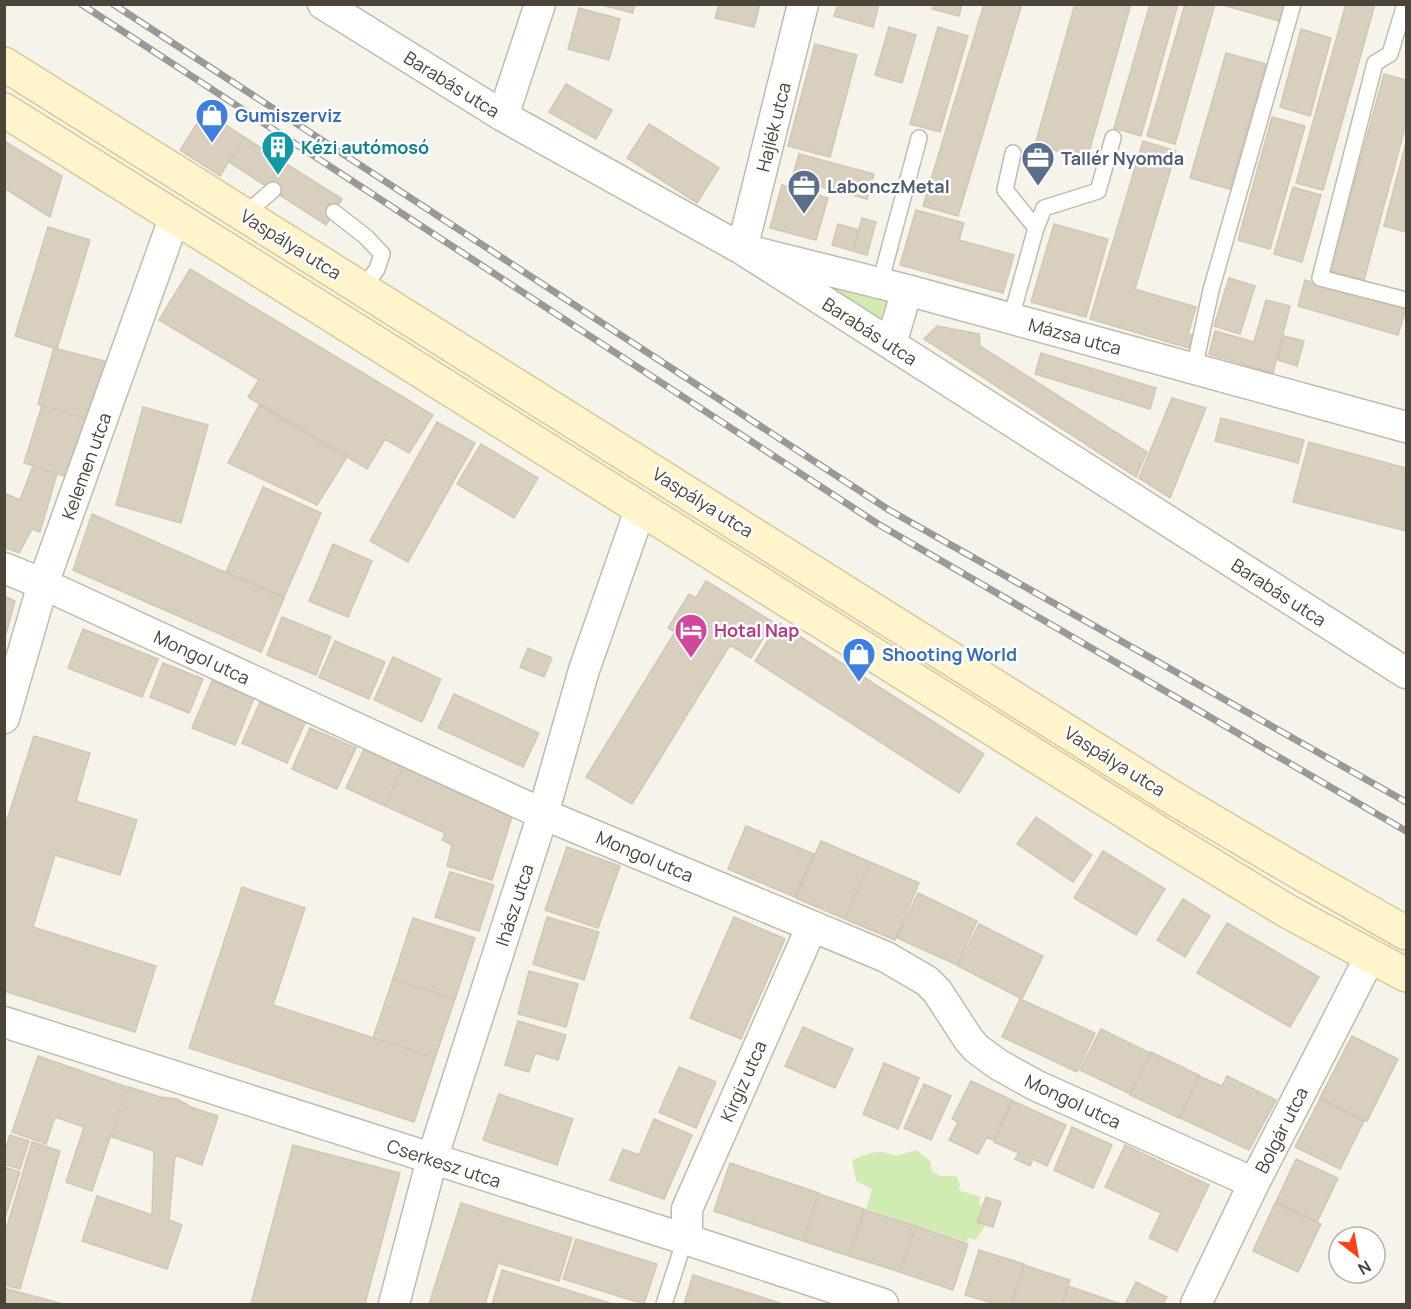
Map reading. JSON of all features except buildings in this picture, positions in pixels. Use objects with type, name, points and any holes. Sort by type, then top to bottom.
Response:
[{"type":"main road","name":"Vaspálya utca","points":[[4,64],[1173,798],[1397,928]]},
{"type":"main road","name":"Vaspálya utca","points":[[4,110],[1149,827],[1287,910],[1407,975]]},
{"type":"main road","points":[[175,216],[194,184]]},
{"type":"main road","points":[[640,507],[661,475]]},
{"type":"main road","points":[[1370,957],[1397,928]]},
{"type":"street","name":"Barabás utca","points":[[323,4],[503,116],[742,249],[1407,673]]},
{"type":"street","points":[[503,116],[540,4]]},
{"type":"street","name":"Hajlék utca","points":[[742,249],[803,4]]},
{"type":"street","name":"Kelemen utca","points":[[4,718],[44,584],[175,216]]},
{"type":"street","name":"Mázsa utca","points":[[742,249],[1404,423]]},
{"type":"street","points":[[891,344],[893,287]]},
{"type":"street","name":"Ihász utca","points":[[394,1305],[432,1159],[543,814],[584,670],[640,507]]},
{"type":"street","name":"Mongol utca","points":[[4,568],[44,584],[543,814],[886,957],[927,981],[937,991],[973,1045],[999,1065],[1037,1086],[1254,1184]]},
{"type":"street","name":"Kirgiz utca","points":[[686,1239],[687,1209],[812,926]]},
{"type":"street","name":"Bolgár utca","points":[[1196,1305],[1254,1184],[1370,957]]},
{"type":"street","name":"Cserkesz utca","points":[[4,1022],[686,1239],[883,1305]]},
{"type":"lane","points":[[1194,369],[1211,290],[1293,4]]},
{"type":"lane","points":[[1405,4],[1390,54],[1375,63],[1320,278],[1407,300]]},
{"type":"lane","points":[[893,287],[919,138]]},
{"type":"lane","points":[[1011,318],[1036,228],[1044,208],[1098,191],[1113,138]]},
{"type":"lane","points":[[1013,153],[1005,190],[1036,228]]},
{"type":"lane","points":[[244,215],[273,190]]},
{"type":"lane","points":[[334,212],[366,237],[382,254],[377,269],[363,289]]},
{"type":"lane","points":[[664,1305],[686,1239]]},
{"type":"green space","points":[[820,280],[891,301],[881,326],[818,287]]},
{"type":"green space","points":[[916,1150],[930,1161],[932,1171],[940,1176],[956,1176],[960,1185],[958,1190],[981,1197],[979,1204],[988,1209],[989,1219],[976,1240],[968,1238],[967,1242],[866,1209],[872,1189],[856,1181],[852,1160],[874,1152],[896,1156]]},
{"type":"railway","points":[[81,4],[878,524],[1406,831]]},
{"type":"railway","points":[[113,4],[889,510],[1406,802]]},
{"type":"place","name":"Gumiszerviz","points":[[212,144]]},
{"type":"place","name":"Kézi autómosó","points":[[278,176]]},
{"type":"place","name":"Tallér Nyomda","points":[[1038,187]]},
{"type":"place","name":"LabonczMetal","points":[[804,215]]},
{"type":"place","name":"Hotal Nap","points":[[691,659]]},
{"type":"place","name":"Shooting World","points":[[859,683]]}]
